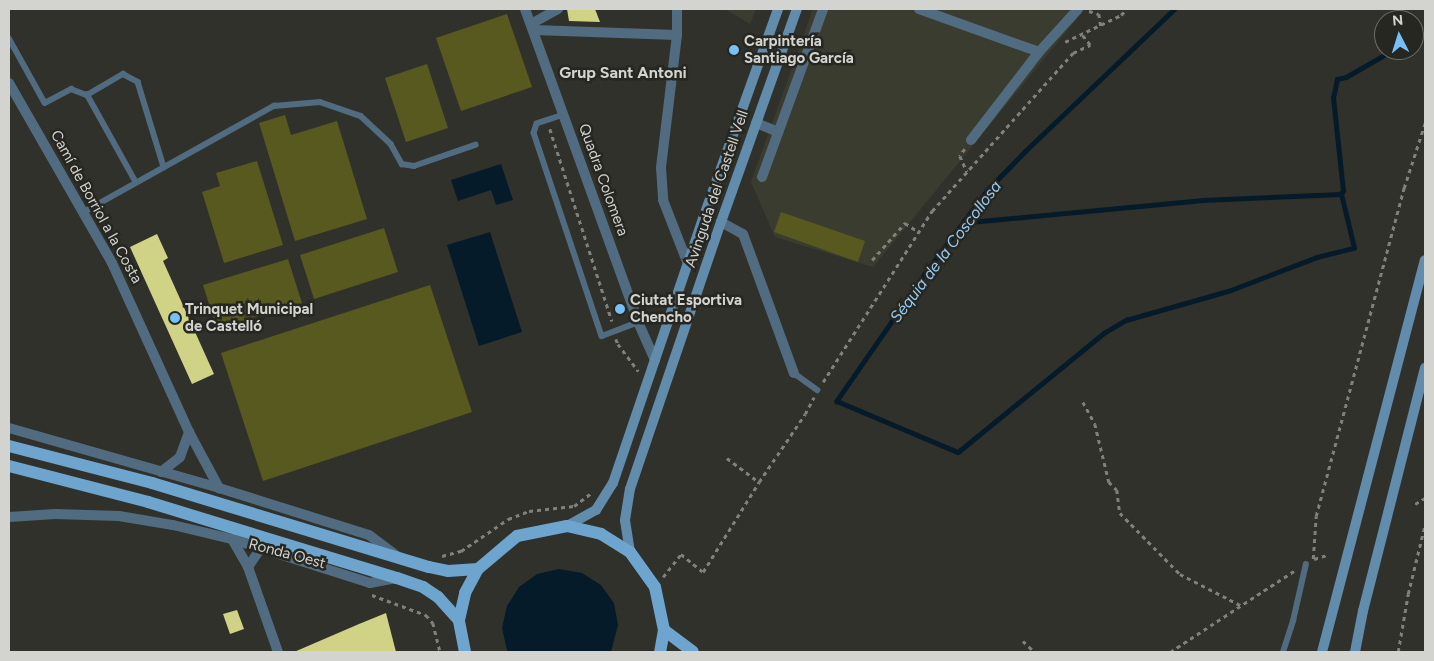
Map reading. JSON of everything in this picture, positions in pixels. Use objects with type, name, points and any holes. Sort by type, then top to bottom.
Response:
[{"type":"main road","name":"Avinguda del Castell Vell","points":[[567,526],[596,510],[613,483],[778,9]]},
{"type":"main road","name":"Avinguda del Castell Vell","points":[[630,552],[625,520],[630,489],[721,222],[797,9]]},
{"type":"main road","points":[[1322,652],[1425,260]]},
{"type":"main road","points":[[1355,652],[1363,611],[1425,368]]},
{"type":"main road","name":"Ronda Oest","points":[[9,446],[152,483],[402,559],[448,571],[478,568]]},
{"type":"main road","name":"Ronda Oest","points":[[9,466],[148,502],[397,578],[423,587],[438,597],[459,620]]},
{"type":"main road","points":[[465,652],[459,620],[465,593],[478,568],[516,536],[567,526],[601,534],[630,552],[655,588],[664,630],[660,652]]},
{"type":"main road","points":[[664,630],[693,652]]},
{"type":"street","name":"Quadra Colomera","points":[[525,9],[638,322],[655,360]]},
{"type":"street","points":[[533,27],[558,9]]},
{"type":"street","points":[[677,9],[676,35],[661,168],[662,200],[688,264]]},
{"type":"street","points":[[762,177],[823,9]]},
{"type":"street","points":[[919,9],[1039,52]]},
{"type":"street","points":[[971,140],[1039,52],[1080,9]]},
{"type":"street","points":[[533,27],[676,35]]},
{"type":"street","name":"Camí de Borriol a la Costa","points":[[9,83],[112,263],[189,432],[219,488]]},
{"type":"street","points":[[756,123],[778,132]]},
{"type":"street","points":[[721,222],[743,234],[794,373]]},
{"type":"street","name":"Ronda Oest","points":[[9,428],[219,488],[369,535],[402,559]]},
{"type":"street","points":[[161,472],[180,457],[189,432]]},
{"type":"street","name":"Ronda Oest","points":[[9,517],[54,514],[119,516],[173,525],[232,539],[370,583],[397,578]]},
{"type":"street","points":[[232,539],[248,567],[278,652]]},
{"type":"street","points":[[248,567],[261,548]]},
{"type":"lane","points":[[9,38],[45,103],[71,89],[87,95],[136,183]]},
{"type":"lane","points":[[87,95],[123,74],[138,82],[164,167]]},
{"type":"lane","points":[[84,212],[274,106],[320,102],[361,116],[390,144],[402,164],[414,166],[475,145]]},
{"type":"lane","points":[[562,115],[537,124],[534,133],[602,336],[638,322]]},
{"type":"lane","points":[[794,373],[817,390]]},
{"type":"lane","points":[[1282,652],[1293,621],[1306,564]]},
{"type":"path","points":[[1080,9],[1099,14]]},
{"type":"path","points":[[1100,26],[1099,14],[1103,9]]},
{"type":"path","points":[[1039,52],[1082,35],[1121,15],[1127,9]]},
{"type":"path","points":[[655,588],[680,554],[703,572],[932,211],[1073,52],[1090,45],[1082,35]]},
{"type":"path","points":[[562,115],[563,123],[550,127],[618,344],[640,372]]},
{"type":"path","points":[[1313,560],[1312,550],[1316,516],[1404,188],[1425,123]]},
{"type":"path","points":[[967,172],[960,156],[971,140]]},
{"type":"path","points":[[872,260],[905,223],[919,232]]},
{"type":"path","points":[[1084,402],[1095,424],[1109,482],[1117,490],[1120,513],[1180,574],[1240,606]]},
{"type":"path","points":[[727,458],[759,482]]},
{"type":"path","points":[[442,556],[461,551],[508,519],[529,511],[574,506],[594,490]]},
{"type":"path","points":[[1415,504],[1425,498]]},
{"type":"path","points":[[1398,652],[1408,594],[1425,524]]},
{"type":"path","points":[[1170,652],[1306,564],[1327,555]]},
{"type":"path","points":[[368,594],[426,615],[433,623],[440,652]]},
{"type":"path","points":[[1023,641],[1035,652]]},
{"type":"shaded area","points":[[725,9],[756,9],[750,24]]},
{"type":"shaded area","points":[[813,9],[1085,9],[873,267],[775,237],[751,182]]},
{"type":"shaded area","points":[[507,14],[532,87],[461,111],[436,38]]},
{"type":"shaded area","points":[[427,64],[448,128],[406,142],[385,78]]},
{"type":"shaded area","points":[[285,115],[291,135],[337,121],[367,219],[295,241],[259,123]]},
{"type":"shaded area","points":[[257,161],[283,245],[224,263],[202,192],[220,186],[216,173]]},
{"type":"shaded area","points":[[781,212],[865,241],[858,262],[774,232]]},
{"type":"shaded area","points":[[384,228],[398,272],[314,299],[300,255]]},
{"type":"shaded area","points":[[288,259],[302,303],[217,329],[203,285]]},
{"type":"shaded area","points":[[430,285],[472,412],[263,481],[221,353]]},
{"type":"water","points":[[501,164],[513,200],[496,205],[491,190],[458,201],[451,180]]},
{"type":"water","points":[[490,232],[522,332],[479,346],[447,245]]},
{"type":"water","points":[[559,569],[582,573],[601,585],[614,603],[618,625],[611,652],[509,652],[507,650],[502,628],[507,606],[519,587],[537,574]]},
{"type":"building","points":[[567,9],[595,9],[600,22],[569,21]]},
{"type":"building","name":"Trinquet Municipal de Castelló","points":[[157,234],[168,258],[163,261],[214,374],[192,384],[130,247]]},
{"type":"building","points":[[237,610],[244,629],[230,634],[223,614]]},
{"type":"building","points":[[386,613],[396,652],[294,652],[359,624]]},
{"type":"waterway","name":"Séquia de la Coscollosa","points":[[1175,9],[1026,151],[988,190],[925,274],[837,401],[958,452],[1104,333],[1126,320],[1231,290],[1317,257],[1354,248],[1341,194],[1343,191],[1333,98],[1337,79],[1346,77],[1376,60]]},
{"type":"waterway","name":"Séquia de la Coscollosa","points":[[967,220],[970,222],[1203,200],[1341,194]]},
{"type":"place","name":"Carpintería Santiago García","points":[[734,50]]},
{"type":"place","name":"Ciutat Esportiva Chencho","points":[[620,309]]},
{"type":"place","name":"Trinquet Municipal de Castelló","points":[[175,318]]},
{"type":"district","name":"Grup Sant Antoni","points":[[623,73]]}]
